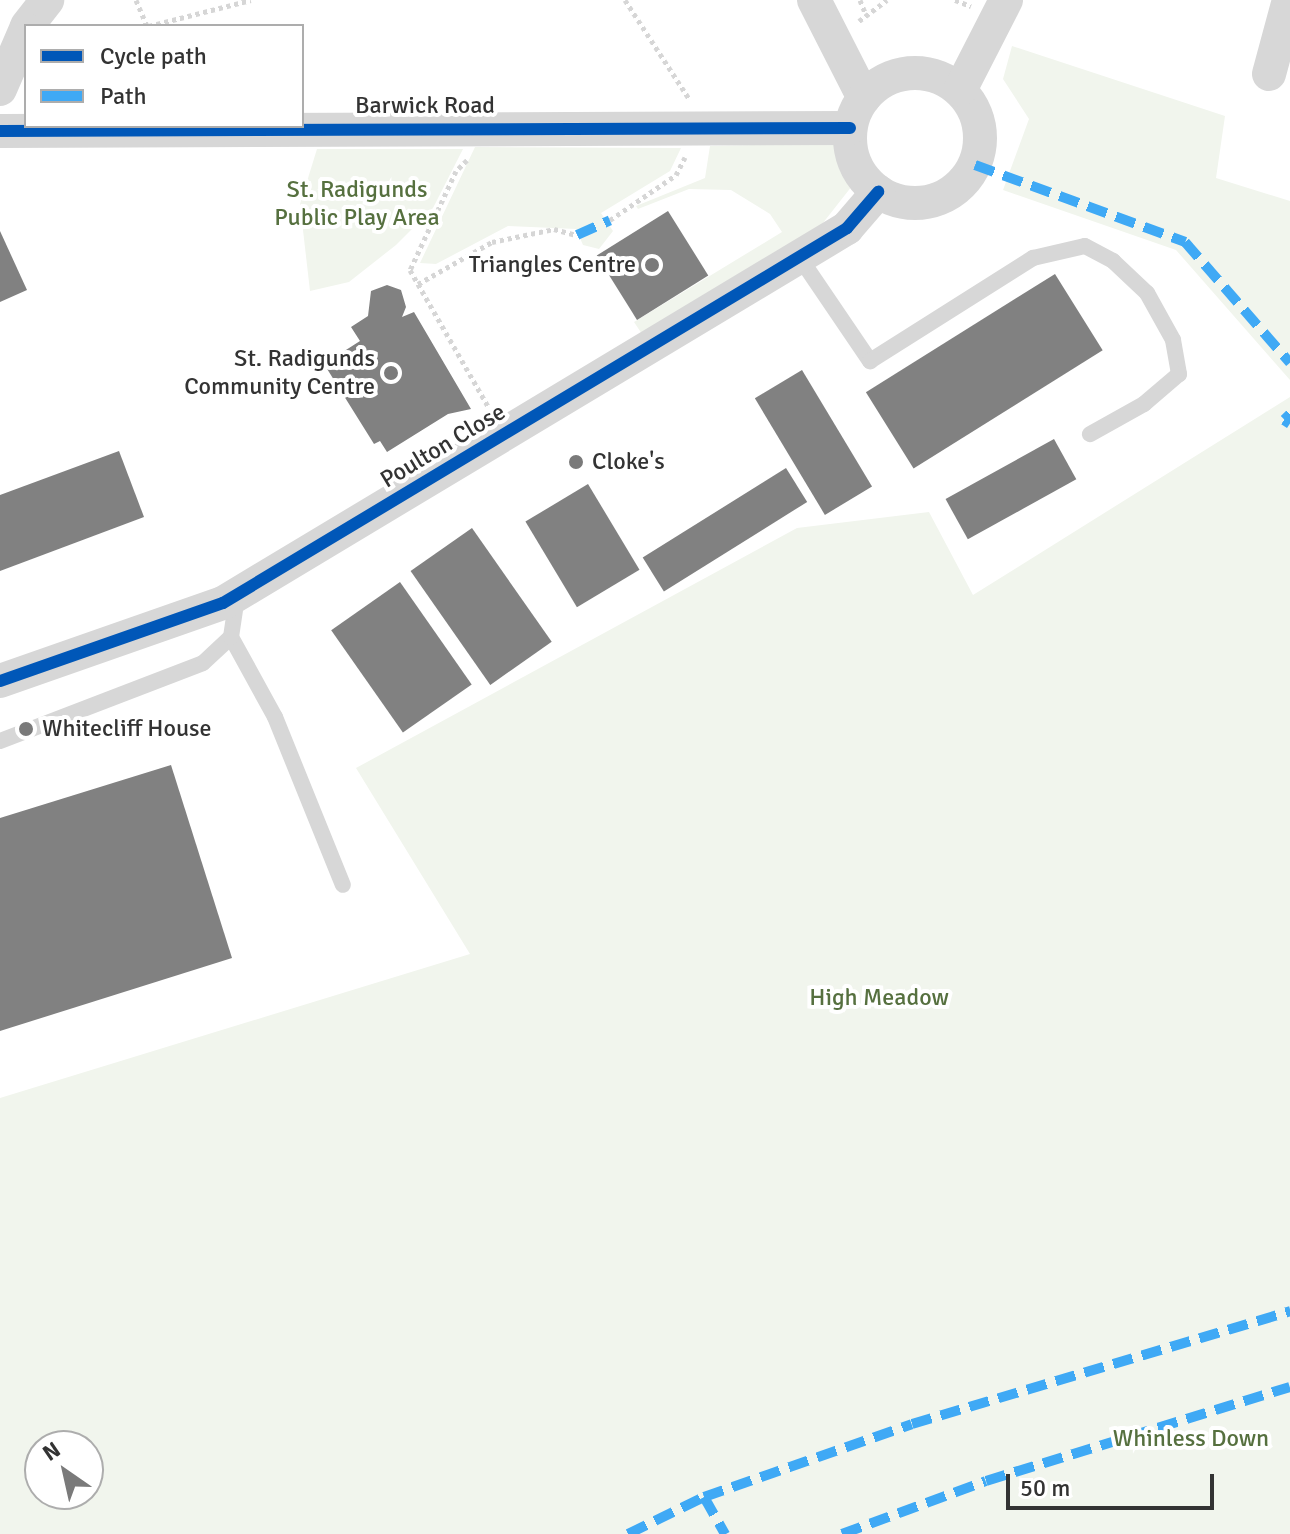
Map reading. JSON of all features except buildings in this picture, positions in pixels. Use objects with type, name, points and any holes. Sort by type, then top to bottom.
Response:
[{"type":"street","points":[[29,24],[47,0]]},
{"type":"street","points":[[814,0],[857,113],[853,160],[878,192],[895,200],[931,201],[967,178],[981,142],[972,105],[960,90],[934,75],[916,73],[882,82],[857,113]]},
{"type":"street","points":[[960,90],[1006,0]]},
{"type":"street","points":[[1269,74],[1289,0]]},
{"type":"street","points":[[0,89],[24,34]]},
{"type":"street","name":"Barwick Road","points":[[0,131],[700,128],[857,113]]},
{"type":"street","name":"Poulton Close","points":[[0,681],[237,595],[800,258],[847,228],[878,192]]},
{"type":"lane","points":[[800,258],[870,361],[1033,258],[1085,246],[1113,261],[1147,293],[1173,340],[1179,374],[1144,404],[1090,434]]},
{"type":"lane","points":[[237,595],[231,637],[275,717],[343,885]]},
{"type":"lane","points":[[0,741],[203,663],[231,637]]},
{"type":"path","points":[[136,0],[147,24]]},
{"type":"path","points":[[156,24],[251,0]]},
{"type":"path","points":[[610,220],[676,175],[700,128],[625,0]]},
{"type":"path","points":[[860,0],[866,15]]},
{"type":"path","points":[[488,406],[410,270],[456,171],[504,128]]},
{"type":"path","points":[[418,284],[492,242],[554,229],[577,235]]},
{"type":"green space","points":[[1012,46],[1225,116],[1216,178],[1290,201],[1290,380],[1176,250],[1003,190],[1029,119],[1003,79]]},
{"type":"green space","points":[[834,143],[852,186],[819,228],[644,337],[634,322],[782,232],[770,214],[731,190],[689,189],[638,209],[636,206],[705,178],[710,146]]},
{"type":"green space","points":[[475,147],[681,148],[670,171],[601,213],[613,231],[599,249],[583,245],[576,229],[508,226],[436,264],[420,263]]},
{"type":"green space","name":"St. Radigunds Public Play Area","points":[[317,149],[463,149],[433,208],[396,245],[349,282],[310,291],[300,204]]},
{"type":"green space","name":"High Meadow","points":[[1290,397],[1290,1534],[0,1534],[0,1098],[470,954],[356,768],[797,528],[929,512],[973,595]]},
{"type":"marked path","points":[[975,165],[1185,242],[1290,363]]},
{"type":"marked path","points":[[577,235],[610,220]]},
{"type":"marked path","points":[[1290,414],[1284,420],[1290,424]]},
{"type":"marked path","points":[[628,1534],[704,1497],[912,1424],[1290,1311]]},
{"type":"marked path","points":[[842,1534],[986,1481],[1290,1387]]},
{"type":"marked path","points":[[704,1497],[725,1534]]},
{"type":"cycle path","points":[[0,131],[850,128]]},
{"type":"cycle path","points":[[0,681],[223,603],[847,228],[878,192]]},
{"type":"place","name":"Triangles Centre","points":[[652,265]]},
{"type":"place","name":"St. Radigunds Community Centre","points":[[391,373]]},
{"type":"place","name":"Cloke's","points":[[576,462]]},
{"type":"place","name":"Whitecliff House","points":[[26,729]]},
{"type":"park label","name":"Whinless Down","points":[[1191,1439]]}]
